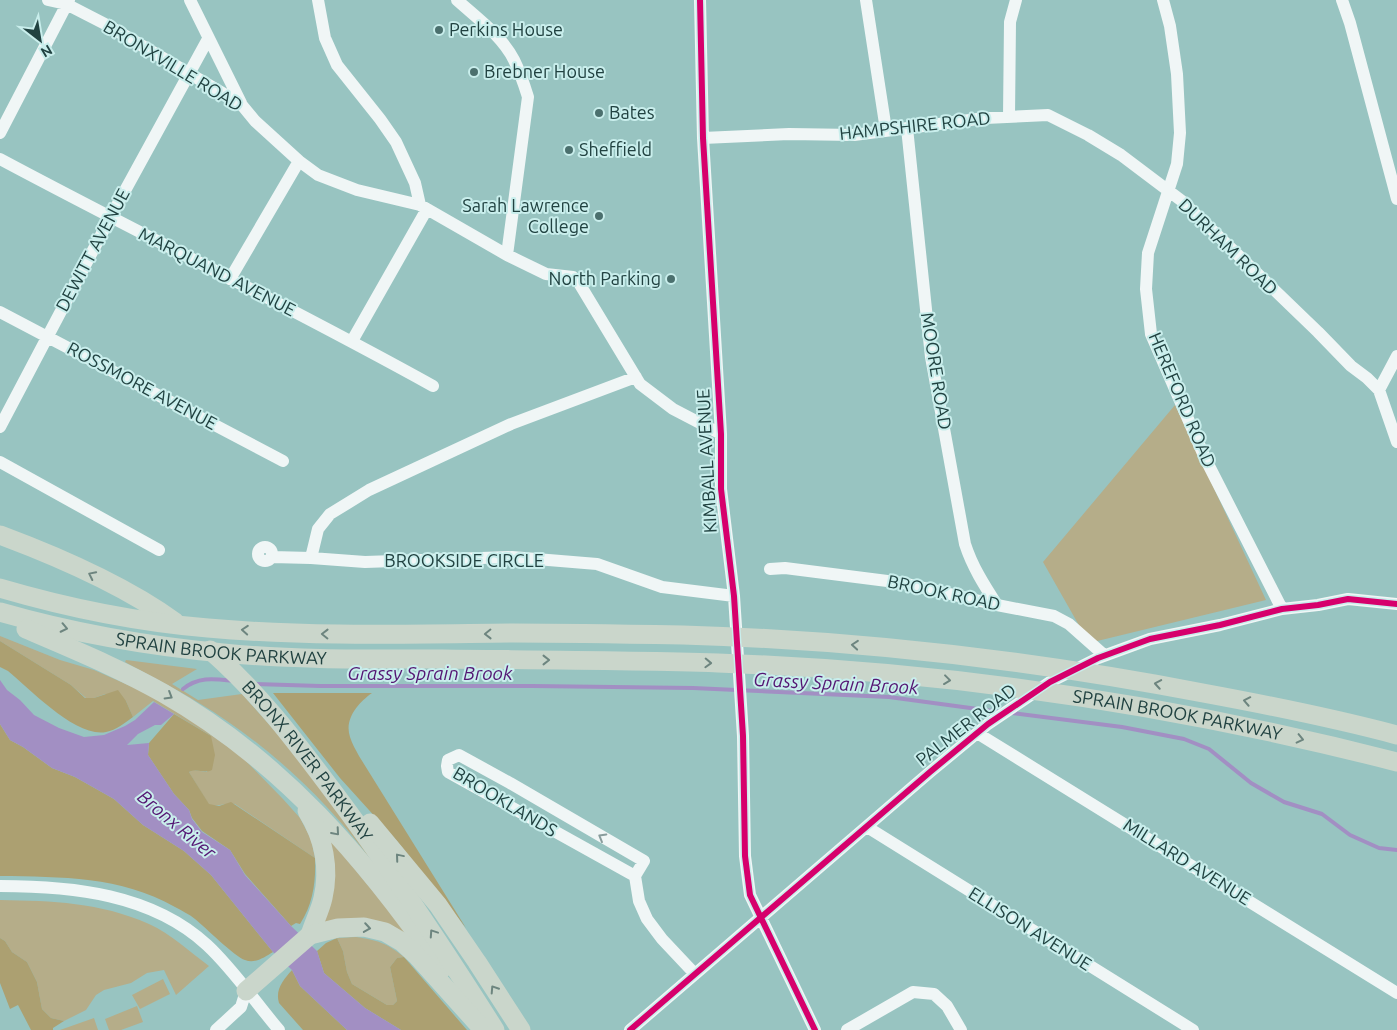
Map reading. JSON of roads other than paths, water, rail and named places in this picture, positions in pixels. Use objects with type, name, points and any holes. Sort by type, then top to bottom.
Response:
[{"type":"highway","points":[[0,529],[50,556]]},
{"type":"highway","name":"BRONX RIVER PARKWAY","points":[[0,535],[50,556],[134,596],[171,619],[205,646],[254,691],[305,754],[392,873],[460,974],[485,1028]]},
{"type":"highway","name":"SPRAIN BROOK PARKWAY","points":[[0,588],[77,608],[121,616],[165,623],[242,630],[338,634],[565,633],[686,635],[772,639],[948,654],[1043,665],[1146,682],[1292,710],[1397,735]]},
{"type":"highway","name":"SPRAIN BROOK PARKWAY","points":[[0,612],[111,638],[239,654],[357,659],[619,660],[721,663],[828,669],[942,679],[1029,690],[1166,712],[1287,736],[1397,762]]},
{"type":"highway","name":"BRONX RIVER PARKWAY","points":[[0,617],[126,673],[163,693],[226,733],[289,785],[321,815],[362,863],[485,1028]]},
{"type":"highway","points":[[305,754],[361,813],[423,886],[463,941],[521,1030]]},
{"type":"highway","points":[[289,785],[314,824],[325,854],[326,876],[323,899],[310,935]]},
{"type":"highway","points":[[246,991],[310,935],[354,926],[375,929],[402,942],[485,1028]]},
{"type":"street","name":"BRONXVILLE ROAD","points":[[48,0],[68,2],[241,104],[255,121],[299,161],[318,175],[357,190],[423,207],[507,255],[546,274],[573,277],[579,283],[640,384],[673,409],[721,434]]},
{"type":"street","points":[[318,0],[325,38],[337,66],[396,142],[423,207],[352,341]]},
{"type":"street","points":[[458,0],[502,41],[514,58],[528,97],[507,255]]},
{"type":"street","name":"KIMBALL AVENUE","points":[[700,0],[703,138],[721,434],[721,489],[734,596],[744,736],[745,856],[750,895],[762,917]]},
{"type":"street","points":[[866,0],[886,130]]},
{"type":"street","name":"HAMPSHIRE ROAD","points":[[703,138],[789,134],[854,135],[1009,116],[1010,22],[1016,0]]},
{"type":"street","name":"HEREFORD ROAD","points":[[1163,0],[1170,26],[1177,74],[1180,133],[1177,164],[1148,253],[1146,289],[1151,334],[1205,458],[1282,609]]},
{"type":"street","points":[[1342,0],[1350,22],[1397,199]]},
{"type":"street","points":[[191,1],[241,104]]},
{"type":"street","points":[[0,133],[68,2]]},
{"type":"street","name":"DEWITT AVENUE","points":[[0,427],[110,218],[208,39]]},
{"type":"street","name":"DURHAM ROAD","points":[[1009,116],[1048,115],[1088,135],[1121,155],[1169,191],[1302,316],[1351,366],[1379,390],[1397,442]]},
{"type":"street","name":"MOORE ROAD","points":[[907,128],[931,357],[965,544],[980,579],[997,605]]},
{"type":"street","name":"MARQUAND AVENUE","points":[[0,159],[110,218],[352,341],[433,386]]},
{"type":"street","points":[[230,279],[299,161]]},
{"type":"street","name":"ROSSMORE AVENUE","points":[[0,312],[283,461]]},
{"type":"street","points":[[1379,390],[1397,356]]},
{"type":"street","points":[[1367,378],[1388,372]]},
{"type":"street","points":[[311,558],[318,529],[330,514],[369,490],[511,424],[636,377]]},
{"type":"street","points":[[0,462],[159,550]]},
{"type":"street","name":"BROOKSIDE CIRCLE","points":[[272,558],[311,558],[365,562],[512,557],[597,564],[662,587],[734,596]]},
{"type":"street","name":"BROOK ROAD","points":[[770,569],[785,568],[903,583],[1054,616],[1069,624],[1101,657]]},
{"type":"street","name":"PALMER ROAD","points":[[630,1030],[694,973],[977,733],[1050,682],[1101,657],[1150,639],[1220,625],[1282,609],[1348,599],[1397,604]]},
{"type":"street","name":"MILLARD AVENUE","points":[[977,733],[1397,993]]},
{"type":"street","name":"BROOKLANDS","points":[[459,755],[575,821],[644,861],[635,876],[448,772],[446,766],[448,760],[459,755]]},
{"type":"street","name":"BROOKLANDS","points":[[566,837],[575,821]]},
{"type":"street","name":"ELLISON AVENUE","points":[[867,827],[1193,1030]]},
{"type":"street","points":[[635,876],[639,901],[647,919],[662,939],[694,973]]},
{"type":"street","points":[[0,886],[72,889],[128,901],[156,912],[184,928],[207,945],[229,968],[278,1030]]},
{"type":"street","points":[[762,917],[815,1030]]},
{"type":"street","points":[[216,1030],[241,1008],[246,991]]},
{"type":"street","points":[[848,1030],[879,1010],[913,992],[934,994],[947,1006],[961,1030]]},
{"type":"water","name":"Bronx River","points":[[0,680],[7,690],[34,715],[59,728],[84,737],[104,735],[125,726],[135,720],[154,702],[174,714],[161,725],[155,725],[138,734],[127,745],[149,743],[148,755],[174,794],[189,810],[192,819],[202,832],[230,850],[245,875],[291,926],[317,951],[324,973],[365,1008],[401,1030],[347,1030],[300,986],[292,970],[273,952],[211,875],[184,851],[143,825],[114,799],[75,777],[52,768],[10,740],[0,724]]},
{"type":"waterway","name":"Grassy Sprain Brook","points":[[183,689],[201,680],[234,681]]},
{"type":"waterway","name":"Grassy Sprain Brook","points":[[255,684],[693,688],[889,697],[1000,712]]},
{"type":"waterway","name":"Grassy Sprain Brook","points":[[1012,713],[1122,727],[1184,739],[1209,749],[1251,783],[1284,802],[1322,814],[1350,835],[1379,848],[1397,850]]},
{"type":"place","name":"Perkins House","points":[[439,30]]},
{"type":"place","name":"Brebner House","points":[[474,72]]},
{"type":"place","name":"Bates","points":[[599,113]]},
{"type":"place","name":"Sheffield","points":[[569,150]]},
{"type":"place","name":"Sarah Lawrence College","points":[[599,216]]},
{"type":"place","name":"North Parking","points":[[671,279]]}]
